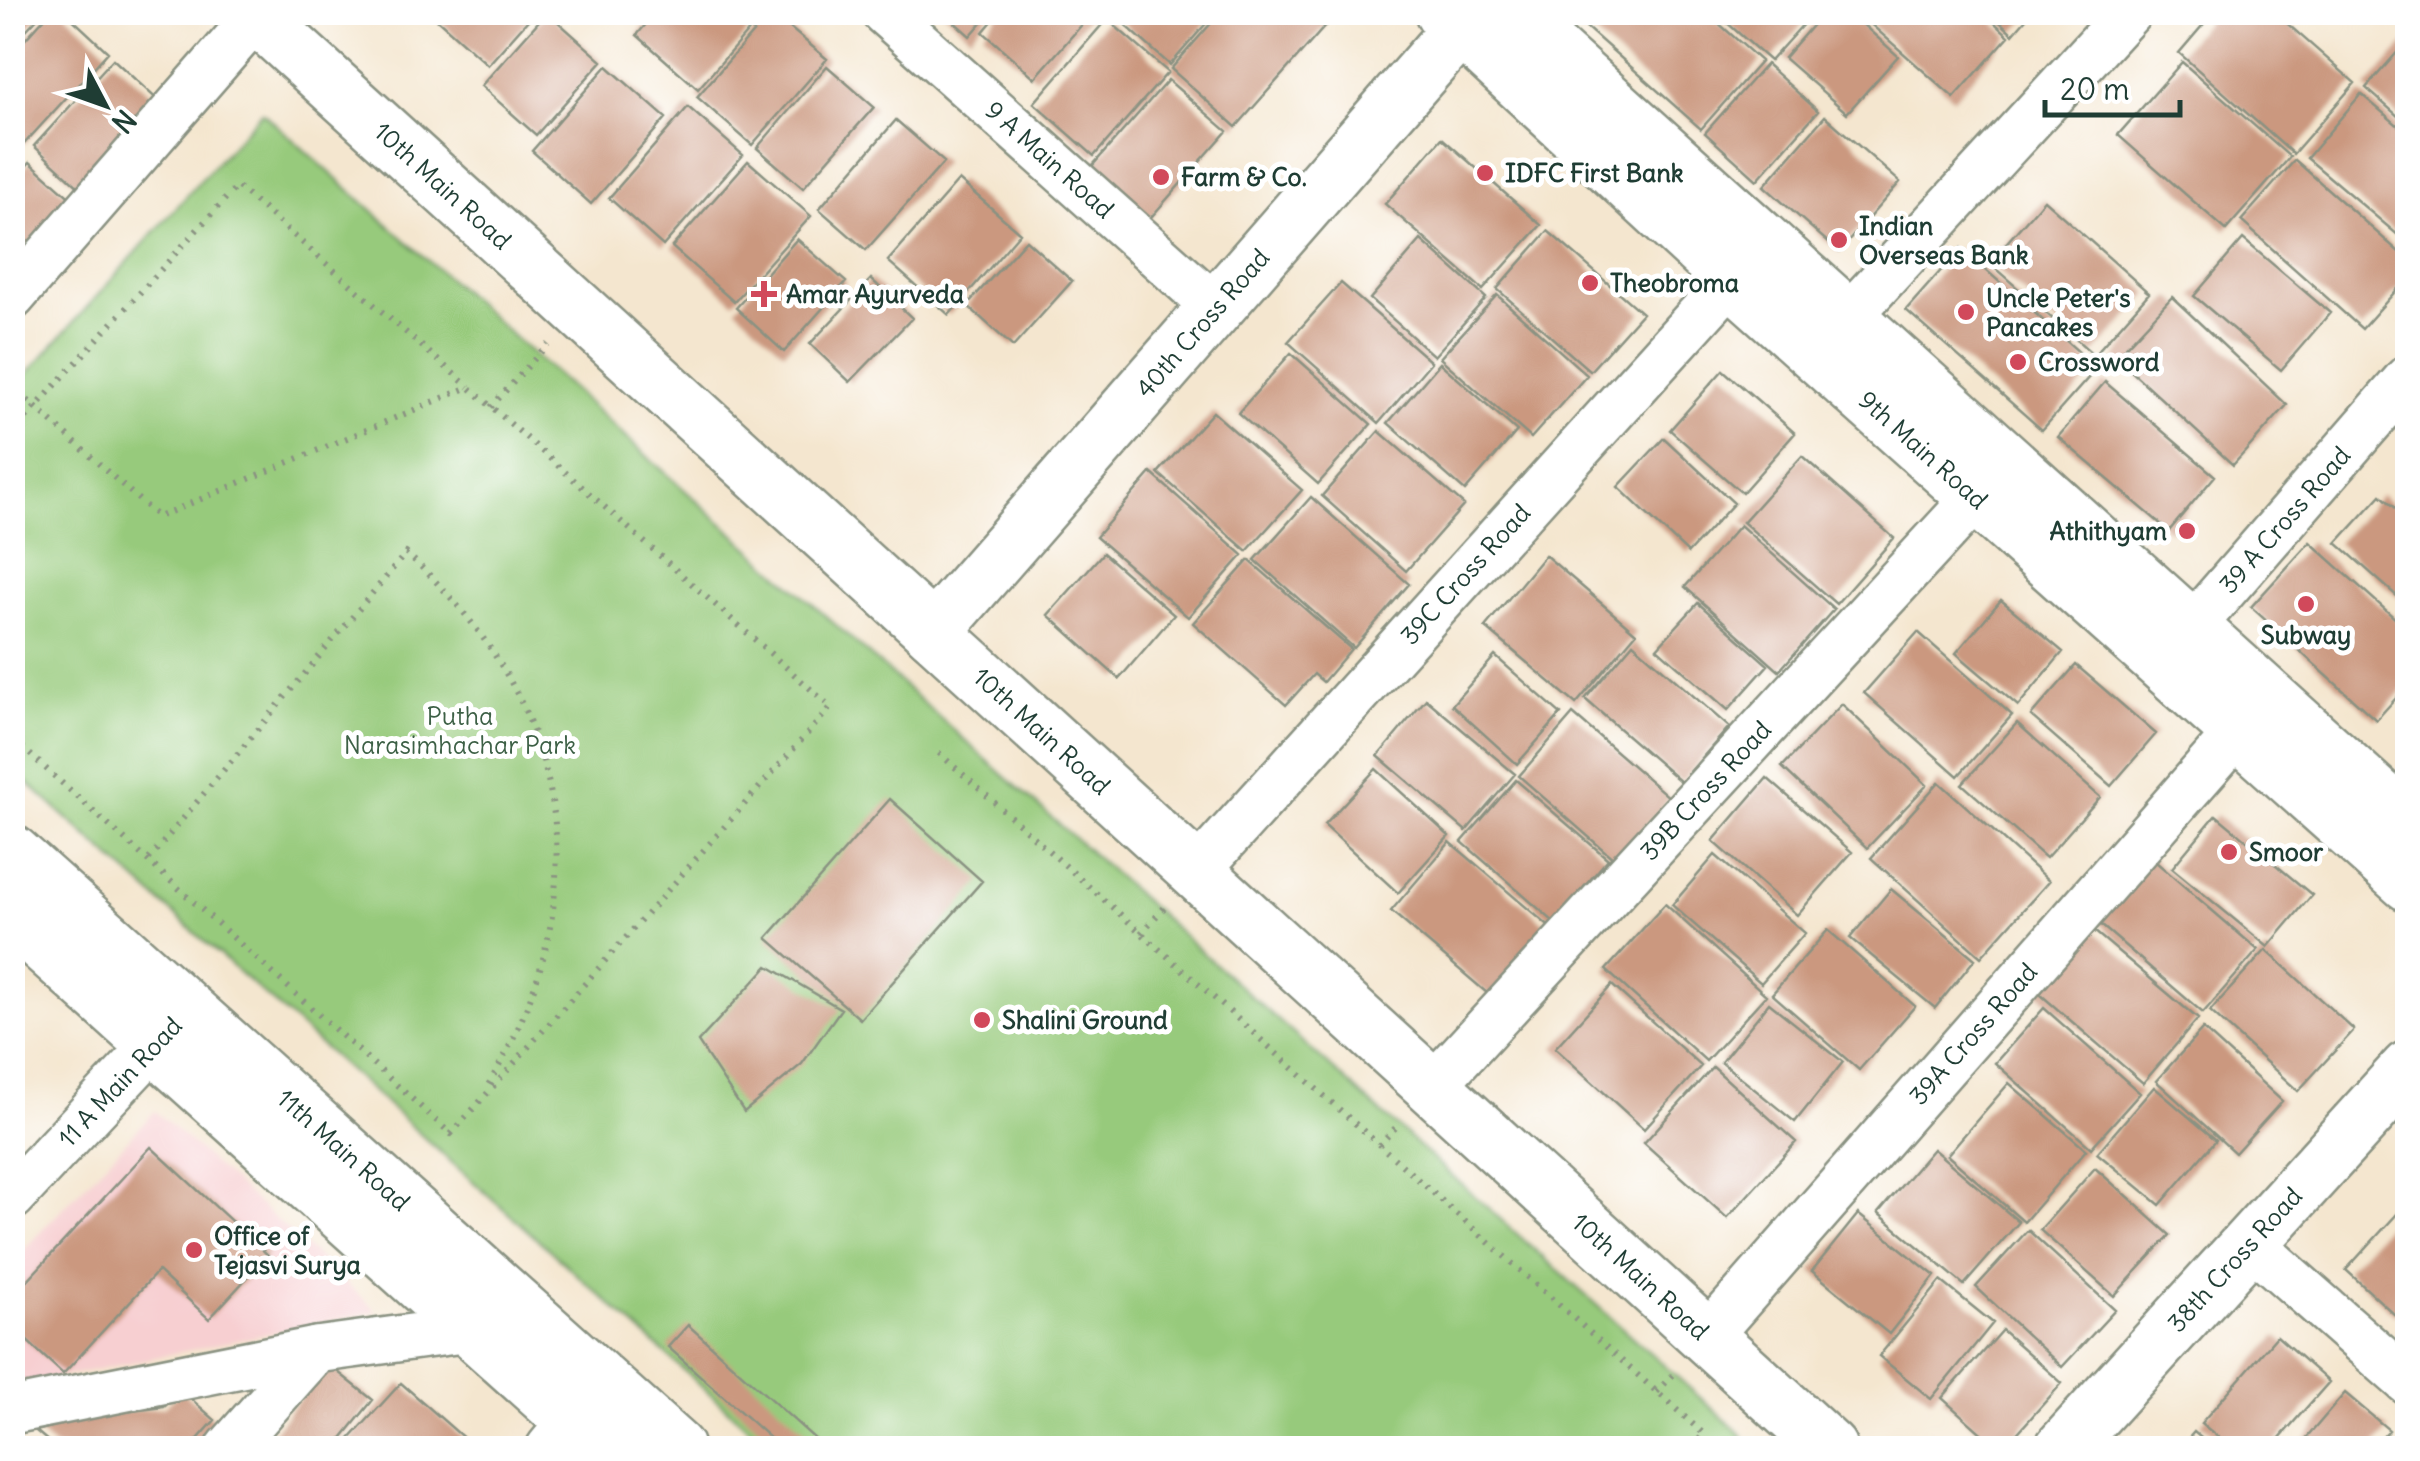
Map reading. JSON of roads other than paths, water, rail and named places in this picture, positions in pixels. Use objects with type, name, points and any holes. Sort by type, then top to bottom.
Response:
[{"type":"main road","name":"10th Main Road","points":[[254,14],[1829,1448]]},
{"type":"main road","name":"40th Cross Road","points":[[933,632],[1214,306],[1472,16]]},
{"type":"main road","name":"9th Main Road","points":[[1472,16],[2177,644],[2240,731],[2408,883]]},
{"type":"main road","name":"9th Main Road","points":[[1472,16],[1732,279],[1833,334],[1978,494],[2408,824]]},
{"type":"main road","name":"11th Main Road","points":[[12,853],[171,1028],[575,1439]]},
{"type":"main road","name":"11th Main Road","points":[[12,918],[171,1028],[676,1448]]},
{"type":"main road","name":"38th Cross Road","points":[[2063,1448],[2408,1068]]},
{"type":"street","name":"9 A Main Road","points":[[884,12],[1214,306]]},
{"type":"street","points":[[1833,334],[2129,12]]},
{"type":"street","points":[[12,297],[254,14]]},
{"type":"street","name":"39C Cross Road","points":[[1197,871],[1732,279]]},
{"type":"street","name":"39 A Cross Road","points":[[2177,644],[2408,378]]},
{"type":"street","name":"39B Cross Road","points":[[1433,1086],[1978,494]]},
{"type":"street","name":"39A Cross Road","points":[[1708,1336],[2240,731]]},
{"type":"street","name":"11 A Main Road","points":[[12,1197],[171,1028]]},
{"type":"street","points":[[2251,1244],[2408,1382]]},
{"type":"street","points":[[12,1411],[316,1350],[470,1328]]},
{"type":"street","points":[[229,1448],[316,1350]]},
{"type":"place","name":"IDFC First Bank","points":[[1485,173]]},
{"type":"place","name":"Farm & Co.","points":[[1161,177]]},
{"type":"place","name":"Indian Overseas Bank","points":[[1839,240]]},
{"type":"place","name":"Theobroma","points":[[1590,283]]},
{"type":"place","name":"Amar Ayurveda","points":[[764,294]]},
{"type":"place","name":"Uncle Peter's Pancakes","points":[[1966,312]]},
{"type":"place","name":"Crossword","points":[[2018,362]]},
{"type":"place","name":"Athithyam","points":[[2187,531]]},
{"type":"place","name":"Subway","points":[[2306,604]]},
{"type":"place","name":"Smoor","points":[[2229,852]]},
{"type":"place","name":"Shalini Ground","points":[[982,1020]]},
{"type":"place","name":"Office of Tejasvi Surya","points":[[194,1250]]},
{"type":"park label","name":"Putha Narasimhachar Park","points":[[460,730]]}]
